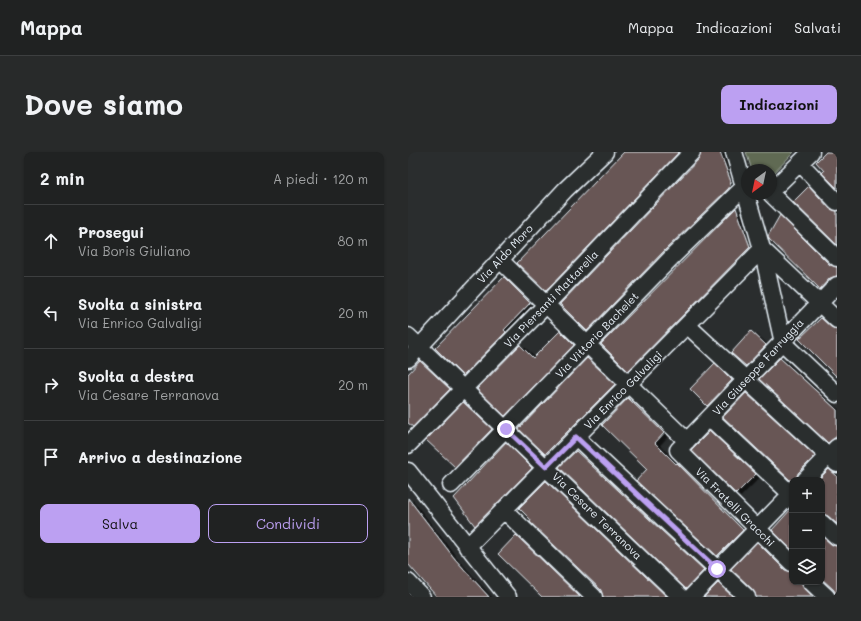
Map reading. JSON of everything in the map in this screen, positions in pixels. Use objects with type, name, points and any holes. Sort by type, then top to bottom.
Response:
[{"type":"street","name":"Via Aldo Moro","points":[[408,359],[565,190],[605,152]]},
{"type":"street","name":"Via Piersanti Mattarella","points":[[408,445],[546,305],[692,152]]},
{"type":"street","points":[[734,152],[741,176]]},
{"type":"street","points":[[777,186],[806,158],[837,202]]},
{"type":"street","name":"Via Vittorio Bachelet","points":[[451,485],[672,257],[741,198]]},
{"type":"street","points":[[777,198],[837,258]]},
{"type":"street","points":[[748,200],[762,249],[782,343],[837,394]]},
{"type":"street","points":[[762,249],[837,320]]},
{"type":"street","name":"Via Enrico Galvaligi","points":[[467,547],[762,249]]},
{"type":"street","name":"Via Fratelli Gracchi","points":[[500,260],[628,384],[756,529],[789,560]]},
{"type":"street","name":"Via Giuseppe Farruggia","points":[[683,445],[837,284]]},
{"type":"street","points":[[686,325],[746,380],[834,456],[809,477]]},
{"type":"street","name":"Via Cesare Terranova","points":[[408,336],[681,597]]},
{"type":"street","points":[[710,418],[789,491]]},
{"type":"street","points":[[576,437],[747,597]]},
{"type":"street","points":[[408,471],[508,597]]},
{"type":"street","points":[[691,597],[789,497]]},
{"type":"street","points":[[504,510],[594,597]]},
{"type":"street","points":[[825,526],[837,537]]},
{"type":"street","points":[[408,582],[422,597]]},
{"type":"street","points":[[814,585],[827,597]]},
{"type":"green space","points":[[746,152],[794,152],[777,170],[777,164],[750,164]]},
{"type":"building","points":[[624,152],[679,152],[546,291],[517,263]]},
{"type":"building","points":[[701,152],[720,152],[731,182],[729,188],[665,250],[587,331],[560,304],[699,159]]},
{"type":"building","points":[[826,152],[837,152],[837,188],[822,173],[824,171],[816,162]]},
{"type":"building","points":[[809,186],[830,209],[837,211],[837,245],[793,202]]},
{"type":"building","points":[[736,208],[750,247],[628,371],[601,344]]},
{"type":"building","points":[[780,215],[830,265],[837,267],[837,276],[830,278],[820,289],[769,239],[768,236]]},
{"type":"building","points":[[504,277],[530,303],[504,330],[506,332],[463,376],[435,348]]},
{"type":"building","points":[[821,318],[831,327],[837,329],[837,377],[799,339]]},
{"type":"building","points":[[560,331],[574,345],[505,416],[477,389],[520,345],[533,358]]},
{"type":"building","points":[[751,331],[766,345],[746,366],[731,353]]},
{"type":"building","points":[[587,358],[615,384],[545,454],[519,429]]},
{"type":"building","points":[[780,358],[837,410],[837,436],[828,443],[759,379]]},
{"type":"building","points":[[420,361],[450,389],[413,427],[408,423],[408,374]]},
{"type":"building","points":[[715,363],[732,380],[707,406],[690,389]]},
{"type":"building","points":[[746,393],[815,456],[798,473],[797,477],[789,477],[789,479],[723,417]]},
{"type":"building","points":[[628,398],[664,433],[655,443],[676,464],[677,463],[743,530],[717,556],[636,481],[647,469],[602,425]]},
{"type":"building","points":[[463,402],[492,429],[455,467],[426,440]]},
{"type":"building","points":[[710,431],[756,474],[736,494],[691,450]]},
{"type":"building","points":[[506,442],[532,468],[475,526],[454,498]]},
{"type":"building","points":[[576,451],[704,570],[686,589],[559,467]]},
{"type":"building","points":[[829,469],[837,476],[837,524],[825,515],[825,477],[821,477]]},
{"type":"building","points":[[546,481],[667,597],[603,597],[601,590],[530,522],[531,520],[519,508]]},
{"type":"building","points":[[408,498],[455,559],[489,597],[437,597],[408,564]]},
{"type":"building","points":[[789,511],[789,547],[772,530]]},
{"type":"building","points":[[516,535],[580,597],[542,597],[498,554]]},
{"type":"building","points":[[825,539],[831,544],[837,546],[837,597],[834,590],[825,582]]},
{"type":"building","points":[[757,542],[785,570],[789,571],[789,585],[803,585],[813,597],[756,597],[753,590],[731,569]]},
{"type":"building","points":[[718,583],[733,597],[704,597]]},
{"type":"route","points":[[506,429],[546,467],[576,437],[717,569]]}]
